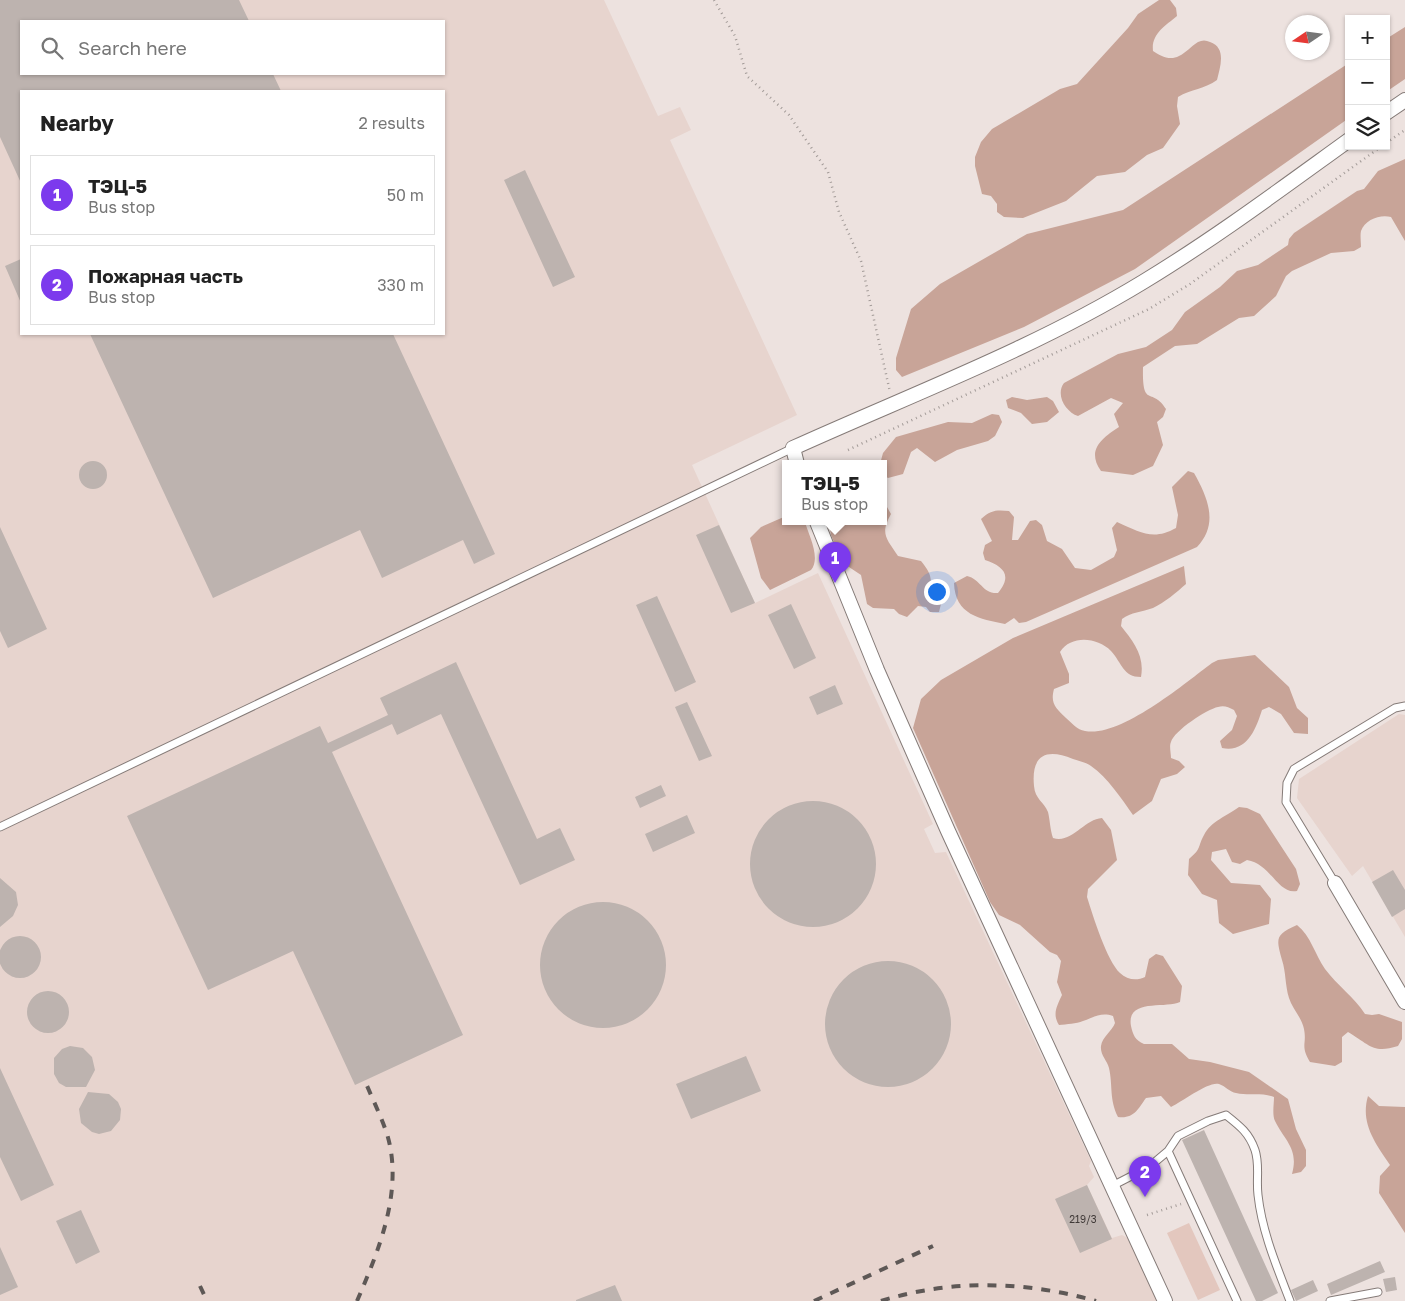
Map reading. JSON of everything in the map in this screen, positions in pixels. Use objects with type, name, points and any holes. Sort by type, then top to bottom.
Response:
[{"type":"street","points":[[1390,110],[1405,100]]},
{"type":"street","points":[[796,460],[793,448],[1026,345],[1142,283],[1226,228],[1345,143]]},
{"type":"street","points":[[818,525],[877,670],[948,831],[1164,1301]]},
{"type":"street","points":[[1335,883],[1405,1002]]},
{"type":"lane","points":[[0,827],[703,489],[793,448]]},
{"type":"lane","points":[[1335,883],[1286,802],[1287,783],[1294,769],[1395,708],[1405,706]]},
{"type":"lane","points":[[1112,1186],[1149,1167],[1168,1151],[1178,1136],[1208,1121],[1226,1115],[1246,1131],[1255,1150],[1259,1170],[1258,1195],[1270,1249],[1290,1301]]},
{"type":"lane","points":[[1168,1151],[1237,1301]]},
{"type":"lane","points":[[1330,1301],[1378,1292]]},
{"type":"path","points":[[714,0],[735,36],[747,76],[789,115],[828,172],[839,212],[861,261],[892,403]]},
{"type":"path","points":[[1390,140],[1405,130]]},
{"type":"path","points":[[1147,1215],[1191,1201]]},
{"type":"shaded area","points":[[0,0],[604,0],[658,116],[680,107],[691,130],[670,140],[797,415],[692,465],[755,603],[818,573],[933,824],[924,829],[935,853],[946,852],[1091,1161],[1089,1166],[1094,1177],[1087,1185],[1112,1238],[1122,1235],[1130,1239],[1158,1301],[0,1301]]},
{"type":"shaded area","points":[[1159,0],[1170,0],[1176,8],[1177,16],[1157,35],[1154,40],[1153,51],[1162,56],[1172,58],[1182,55],[1200,41],[1210,42],[1219,49],[1221,58],[1217,80],[1178,97],[1177,106],[1180,124],[1163,148],[1147,155],[1125,172],[1097,176],[1066,201],[1023,218],[1004,217],[997,212],[997,204],[991,196],[982,194],[975,166],[975,157],[981,142],[992,129],[1060,89],[1077,84],[1128,28],[1138,14]]},
{"type":"shaded area","points":[[1405,27],[1405,79],[1390,89],[1390,60],[1390,36]]},
{"type":"shaded area","points":[[1345,66],[1345,121],[1135,269],[1024,327],[902,377],[896,370],[896,358],[911,309],[940,284],[1027,234],[1123,210]]},
{"type":"shaded area","points":[[1405,159],[1405,241],[1391,217],[1374,218],[1366,223],[1361,231],[1361,247],[1354,251],[1331,253],[1292,271],[1286,276],[1276,296],[1254,316],[1239,318],[1197,344],[1175,346],[1143,367],[1146,393],[1161,402],[1166,409],[1163,417],[1157,422],[1163,445],[1153,466],[1133,475],[1101,471],[1095,457],[1096,451],[1102,440],[1119,427],[1114,414],[1123,403],[1111,398],[1078,416],[1069,411],[1063,403],[1061,393],[1064,383],[1118,354],[1146,347],[1172,330],[1185,312],[1220,287],[1237,271],[1258,265],[1288,245],[1289,239],[1294,233],[1357,191],[1364,189],[1378,171]]},
{"type":"shaded area","points":[[1012,397],[1027,400],[1047,397],[1053,401],[1059,412],[1047,422],[1032,424],[1021,413],[1008,408],[1006,400]]},
{"type":"shaded area","points":[[992,414],[999,415],[1002,422],[995,436],[988,441],[957,450],[935,462],[917,448],[911,452],[903,474],[887,477],[887,460],[881,460],[883,453],[896,437],[948,422],[972,423]]},
{"type":"shaded area","points":[[1188,471],[1194,473],[1199,482],[1209,511],[1208,529],[1197,547],[1026,622],[1019,623],[1014,618],[1005,624],[987,620],[970,614],[959,602],[955,594],[954,583],[967,576],[976,580],[985,589],[993,593],[998,593],[1005,581],[1004,572],[1001,568],[985,560],[983,553],[985,545],[992,541],[981,519],[991,512],[1009,511],[1014,517],[1012,540],[1018,540],[1030,521],[1036,520],[1042,525],[1047,541],[1062,549],[1075,568],[1091,570],[1114,557],[1117,550],[1112,528],[1117,522],[1146,534],[1160,534],[1176,528],[1178,515],[1172,487]]},
{"type":"shaded area","points":[[887,507],[891,514],[887,524]]},
{"type":"shaded area","points":[[782,518],[782,525],[806,525],[815,553],[814,565],[811,570],[770,590],[761,578],[750,538],[761,527]]},
{"type":"shaded area","points":[[829,525],[886,525],[886,536],[898,556],[921,561],[930,574],[930,591],[941,604],[939,612],[930,612],[926,607],[918,606],[907,617],[899,614],[894,609],[873,608],[867,604],[861,575],[843,563],[831,535]]},
{"type":"shaded area","points":[[1184,566],[1186,584],[1179,590],[1153,608],[1133,613],[1122,619],[1121,626],[1134,643],[1140,656],[1141,677],[1130,675],[1126,672],[1111,651],[1099,643],[1084,640],[1071,643],[1060,652],[1069,674],[1069,683],[1054,689],[1053,702],[1057,708],[1080,729],[1099,731],[1116,726],[1151,708],[1218,660],[1255,655],[1289,687],[1297,708],[1308,718],[1308,734],[1294,733],[1281,714],[1269,707],[1262,710],[1257,725],[1244,743],[1231,749],[1222,748],[1220,741],[1232,730],[1237,716],[1234,710],[1226,707],[1220,706],[1213,709],[1199,716],[1173,737],[1170,745],[1171,758],[1179,761],[1185,767],[1177,774],[1161,779],[1152,801],[1133,815],[1103,776],[1087,764],[1063,756],[1048,755],[1038,761],[1035,767],[1034,786],[1038,797],[1048,812],[1053,838],[1066,838],[1089,822],[1102,818],[1111,830],[1117,860],[1088,889],[1087,897],[1101,938],[1115,967],[1126,977],[1132,979],[1142,978],[1145,977],[1149,959],[1156,954],[1163,956],[1182,986],[1180,1002],[1148,1006],[1134,1011],[1131,1017],[1131,1026],[1135,1037],[1144,1044],[1172,1044],[1189,1059],[1210,1062],[1249,1072],[1288,1099],[1296,1129],[1306,1150],[1306,1166],[1301,1172],[1292,1174],[1294,1158],[1290,1146],[1274,1119],[1274,1097],[1236,1093],[1219,1084],[1215,1084],[1203,1088],[1171,1107],[1161,1096],[1146,1098],[1132,1115],[1118,1117],[1112,1098],[1109,1068],[1101,1049],[1103,1040],[1115,1023],[1113,1016],[1101,1015],[1077,1023],[1059,1025],[1056,1014],[1062,995],[1057,982],[1061,961],[1057,955],[1050,952],[1020,925],[999,915],[990,902],[913,728],[921,699],[941,680],[1013,638]]},
{"type":"shaded area","points":[[1399,714],[1405,715],[1405,937],[1363,866],[1352,876],[1297,798],[1299,779]]},
{"type":"shaded area","points":[[1239,807],[1247,808],[1260,814],[1296,869],[1300,884],[1297,891],[1290,891],[1255,863],[1247,860],[1240,864],[1232,862],[1226,849],[1212,852],[1211,860],[1231,883],[1260,885],[1271,899],[1269,924],[1233,934],[1219,923],[1217,900],[1202,894],[1188,875],[1189,859],[1198,850],[1210,826]]},
{"type":"shaded area","points":[[1297,925],[1306,935],[1325,969],[1365,1014],[1379,1014],[1402,1022],[1402,1039],[1398,1046],[1377,1049],[1348,1032],[1342,1037],[1342,1062],[1335,1066],[1310,1062],[1304,1048],[1305,1034],[1303,1025],[1289,998],[1278,942],[1281,935]]},
{"type":"shaded area","points":[[1368,1096],[1379,1106],[1405,1107],[1405,1233],[1379,1193],[1380,1176],[1390,1165],[1374,1141],[1367,1124],[1366,1106]]},
{"type":"shaded area","points":[[1189,1223],[1220,1290],[1198,1300],[1167,1233]]},
{"type":"building","points":[[0,0],[239,0],[249,20],[20,20],[20,75],[273,75],[281,90],[20,90],[20,181],[0,137]]},
{"type":"building","points":[[525,170],[575,277],[553,287],[504,180]]},
{"type":"building","points":[[20,259],[20,301],[5,266]]},
{"type":"building","points":[[90,335],[393,335],[495,554],[474,564],[463,540],[382,578],[360,530],[213,598]]},
{"type":"building","points":[[93,461],[103,465],[107,475],[103,485],[93,489],[83,485],[79,475],[83,465]]},
{"type":"building","points":[[719,525],[755,603],[731,613],[696,535]]},
{"type":"building","points":[[0,527],[47,629],[8,648],[0,631]]},
{"type":"building","points":[[657,596],[696,682],[675,692],[636,605]]},
{"type":"building","points":[[791,604],[816,658],[794,669],[768,615]]},
{"type":"building","points":[[456,662],[537,839],[560,828],[575,860],[520,885],[441,714],[397,735],[392,724],[332,752],[463,1035],[355,1085],[293,951],[208,990],[127,816],[320,726],[328,743],[388,715],[380,698]]},
{"type":"building","points":[[835,685],[843,704],[817,715],[809,697]]},
{"type":"building","points":[[687,702],[712,756],[699,761],[675,707]]},
{"type":"building","points":[[661,785],[666,796],[640,808],[635,797]]},
{"type":"building","points":[[813,801],[837,806],[858,819],[871,840],[876,864],[871,888],[858,909],[837,922],[813,927],[789,922],[768,909],[755,888],[750,864],[755,840],[768,819],[789,806]]},
{"type":"building","points":[[687,815],[695,833],[653,852],[645,834]]},
{"type":"building","points":[[1393,870],[1405,890],[1405,909],[1392,917],[1372,882]]},
{"type":"building","points":[[0,878],[16,892],[18,905],[13,916],[0,927]]},
{"type":"building","points":[[603,902],[627,907],[648,920],[661,941],[666,965],[661,989],[648,1010],[627,1023],[603,1028],[579,1023],[558,1010],[545,989],[540,965],[545,941],[558,920],[579,907]]},
{"type":"building","points":[[16,936],[24,936],[35,942],[41,957],[35,972],[24,978],[16,978],[5,972],[-1,961],[-1,953],[5,942]]},
{"type":"building","points":[[888,961],[912,966],[933,979],[946,1000],[951,1024],[946,1048],[933,1069],[912,1082],[888,1087],[864,1082],[843,1069],[830,1048],[825,1024],[830,1000],[843,979],[864,966]]},
{"type":"building","points":[[52,991],[60,994],[66,1000],[69,1012],[66,1024],[60,1030],[44,1033],[36,1030],[30,1024],[27,1008],[30,1000],[36,994]]},
{"type":"building","points":[[70,1046],[83,1048],[92,1057],[95,1070],[86,1087],[66,1087],[59,1083],[54,1074],[54,1058],[62,1049]]},
{"type":"building","points":[[746,1056],[761,1091],[691,1119],[676,1084]]},
{"type":"building","points":[[0,1068],[54,1185],[21,1201],[0,1157]]},
{"type":"building","points":[[88,1092],[109,1094],[118,1102],[121,1109],[120,1120],[111,1131],[99,1134],[92,1132],[81,1123],[79,1109]]},
{"type":"building","points":[[1204,1130],[1278,1293],[1262,1301],[1256,1301],[1182,1140]]},
{"type":"building","points":[[1087,1185],[1112,1239],[1080,1253],[1055,1199]]},
{"type":"building","points":[[81,1210],[100,1252],[76,1264],[56,1221]]},
{"type":"building","points":[[0,1247],[18,1287],[0,1295]]},
{"type":"building","points":[[1380,1261],[1385,1272],[1331,1295],[1327,1284]]},
{"type":"building","points":[[1395,1277],[1397,1290],[1386,1292],[1383,1279]]},
{"type":"building","points":[[1313,1280],[1318,1291],[1296,1301],[1291,1290]]},
{"type":"building","points":[[615,1285],[622,1301],[576,1301],[576,1300]]},
{"type":"railway","points":[[357,1301],[381,1241],[391,1198],[393,1177],[387,1134],[365,1081]]},
{"type":"railway","points":[[814,1301],[933,1246]]},
{"type":"railway","points":[[881,1301],[934,1289],[988,1285],[1043,1289],[1096,1301]]},
{"type":"railway","points":[[200,1286],[207,1301]]},
{"type":"place","name":"ТЭЦ-5","points":[[835,583]]},
{"type":"place","name":"Пожарная часть","points":[[1145,1197]]}]
